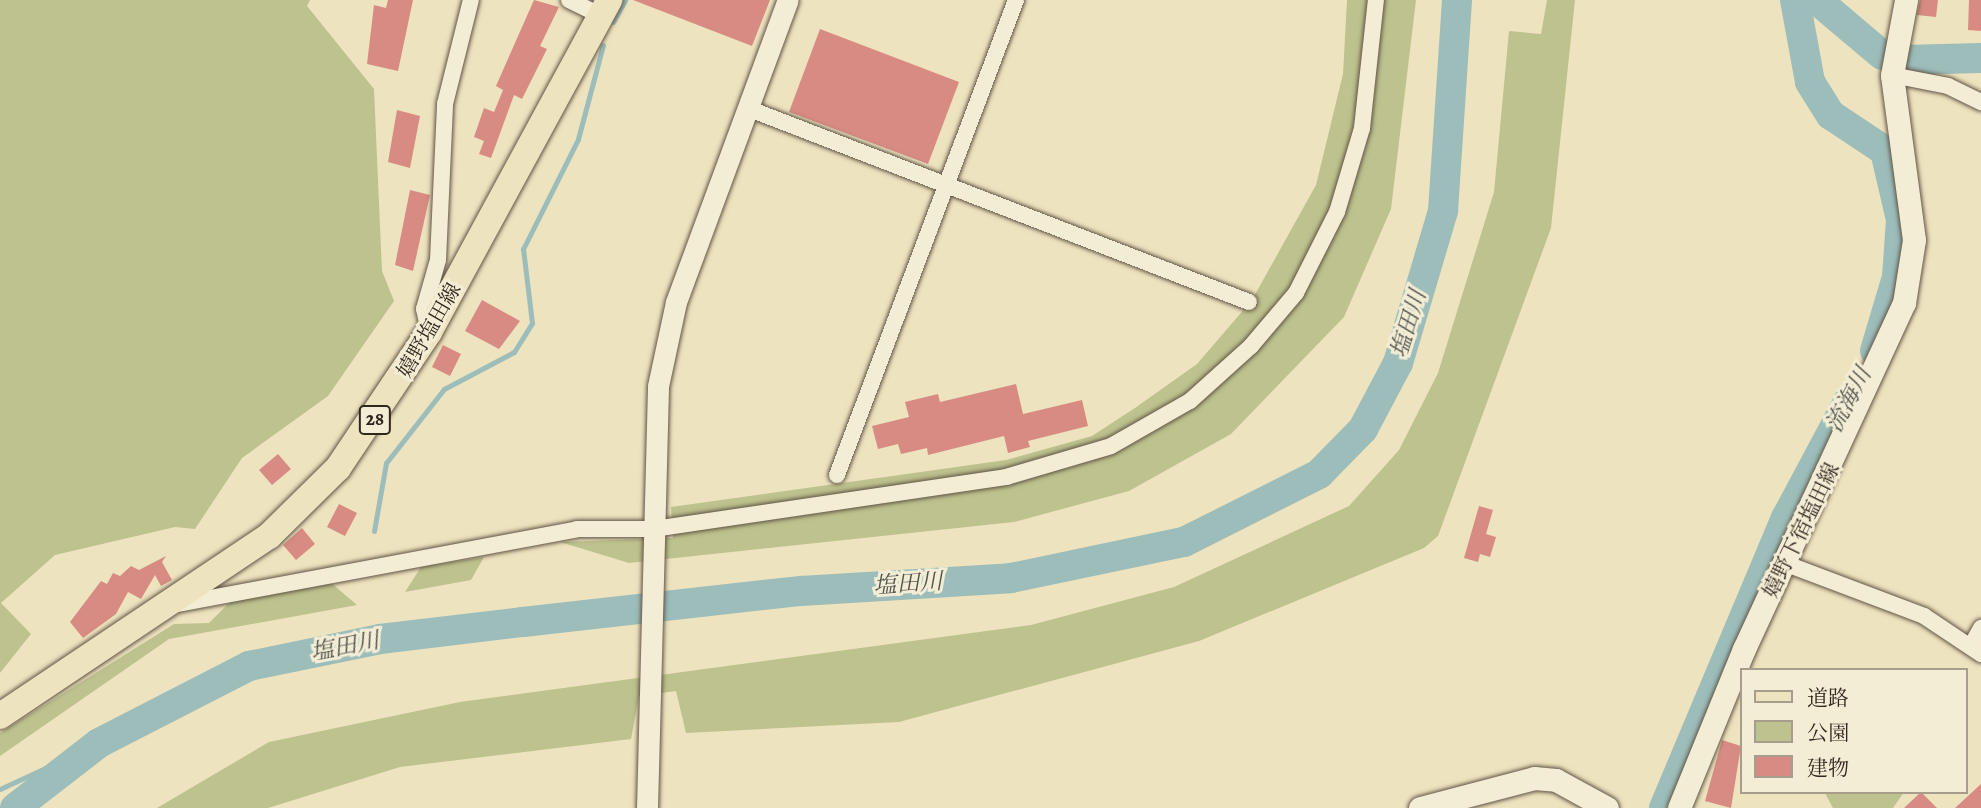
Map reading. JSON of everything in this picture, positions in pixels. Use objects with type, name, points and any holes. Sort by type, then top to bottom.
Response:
[{"type":"main road","name":"嬉野下宿塩田線","points":[[1679,808],[1784,564],[1904,303],[1914,240],[1892,75],[1906,0]]},
{"type":"main road","name":"嬉野塩田線","points":[[0,716],[169,606],[269,536],[338,468],[429,332],[606,8]]},
{"type":"main road","points":[[1420,808],[1534,778],[1556,780],[1607,808]]},
{"type":"street","points":[[429,332],[424,309],[438,260],[445,104],[471,0]]},
{"type":"street","points":[[569,0],[606,8]]},
{"type":"street","points":[[647,808],[654,702],[654,529],[658,386],[676,302],[788,0]]},
{"type":"street","points":[[837,475],[1016,0]]},
{"type":"street","points":[[169,606],[578,529],[654,529],[1006,477],[1111,446],[1190,401],[1251,346],[1296,293],[1337,212],[1362,128],[1376,0]]},
{"type":"street","points":[[1892,75],[1948,86],[1981,102]]},
{"type":"street","points":[[747,108],[1249,302]]},
{"type":"street","points":[[1784,564],[1924,616],[1976,650],[1981,628]]},
{"type":"green space","points":[[0,0],[310,0],[307,6],[374,89],[382,271],[394,301],[328,396],[242,458],[195,529],[175,527],[55,555],[1,603],[31,634],[0,673]]},
{"type":"green space","points":[[1347,0],[1416,0],[1391,209],[1344,317],[1231,434],[1129,491],[1014,522],[629,563],[560,542],[673,538],[671,507],[1006,460],[1092,436],[1135,408],[1197,364],[1252,300],[1316,185],[1343,74]]},
{"type":"green space","points":[[1547,0],[1575,0],[1551,228],[1438,536],[1424,548],[1199,641],[899,722],[686,733],[676,691],[639,696],[631,739],[400,767],[268,808],[157,808],[269,742],[460,702],[1031,625],[1174,587],[1349,506],[1399,450],[1438,373],[1494,192],[1509,31],[1541,34]]},
{"type":"green space","points":[[484,557],[471,580],[405,592],[421,567]]},
{"type":"green space","points":[[330,582],[357,605],[169,639],[0,756],[0,733],[174,624],[209,623],[230,602]]},
{"type":"green space","points":[[1826,794],[1903,794],[1893,808],[1833,808]]},
{"type":"building","points":[[388,0],[413,0],[398,71],[367,64],[374,5],[386,8]]},
{"type":"building","points":[[534,0],[559,7],[540,46],[547,49],[522,99],[514,95],[491,158],[479,154],[484,141],[474,137],[484,108],[494,112],[503,90],[496,86]]},
{"type":"building","points":[[633,0],[770,0],[752,46]]},
{"type":"building","points":[[1920,0],[1938,0],[1936,17],[1917,15]]},
{"type":"building","points":[[1969,0],[1981,0],[1981,31],[1968,30]]},
{"type":"building","points":[[820,29],[959,82],[928,164],[789,112]]},
{"type":"building","points":[[397,110],[420,116],[410,168],[388,162]]},
{"type":"building","points":[[410,190],[430,195],[413,271],[395,265]]},
{"type":"building","points":[[482,300],[520,321],[499,349],[465,331]]},
{"type":"building","points":[[443,345],[461,354],[450,376],[432,367]]},
{"type":"building","points":[[1016,384],[1023,414],[1082,400],[1088,426],[1028,441],[1030,447],[1008,453],[1004,436],[928,455],[927,448],[901,454],[898,444],[878,449],[872,426],[909,417],[905,402],[938,394],[940,402]]},
{"type":"building","points":[[278,454],[291,469],[272,485],[259,470]]},
{"type":"building","points":[[339,504],[357,513],[345,536],[327,527]]},
{"type":"building","points":[[1479,506],[1493,510],[1486,534],[1496,537],[1490,557],[1480,554],[1478,562],[1464,558]]},
{"type":"building","points":[[302,528],[315,544],[296,560],[283,545]]},
{"type":"building","points":[[166,556],[162,562],[172,580],[161,586],[155,575],[141,599],[128,592],[116,614],[83,638],[70,622],[101,581],[107,584],[113,573],[120,576],[131,566],[139,570]]},
{"type":"building","points":[[1722,740],[1740,746],[1731,808],[1705,801]]},
{"type":"building","points":[[1981,784],[1981,808],[1955,808]]},
{"type":"building","points":[[1919,794],[1923,794],[1937,808],[1904,808]]},
{"type":"waterway","points":[[613,22],[625,0]]},
{"type":"waterway","name":"塩田川","points":[[15,808],[99,743],[249,666],[380,639],[523,622],[801,591],[1011,578],[1184,542],[1319,474],[1363,429],[1398,363],[1443,211],[1457,0]]},
{"type":"waterway","name":"流海川","points":[[1795,0],[1810,82],[1831,115],[1885,151],[1901,220],[1897,277],[1875,351]]},
{"type":"waterway","points":[[1817,0],[1882,55]]},
{"type":"waterway","points":[[374,531],[386,463],[444,389],[514,352],[532,323],[523,249],[578,139],[603,45]]},
{"type":"waterway","points":[[1902,60],[1981,58]]},
{"type":"waterway","name":"流海川","points":[[1664,808],[1786,518],[1850,398]]},
{"type":"waterway","points":[[0,789],[99,743]]}]
